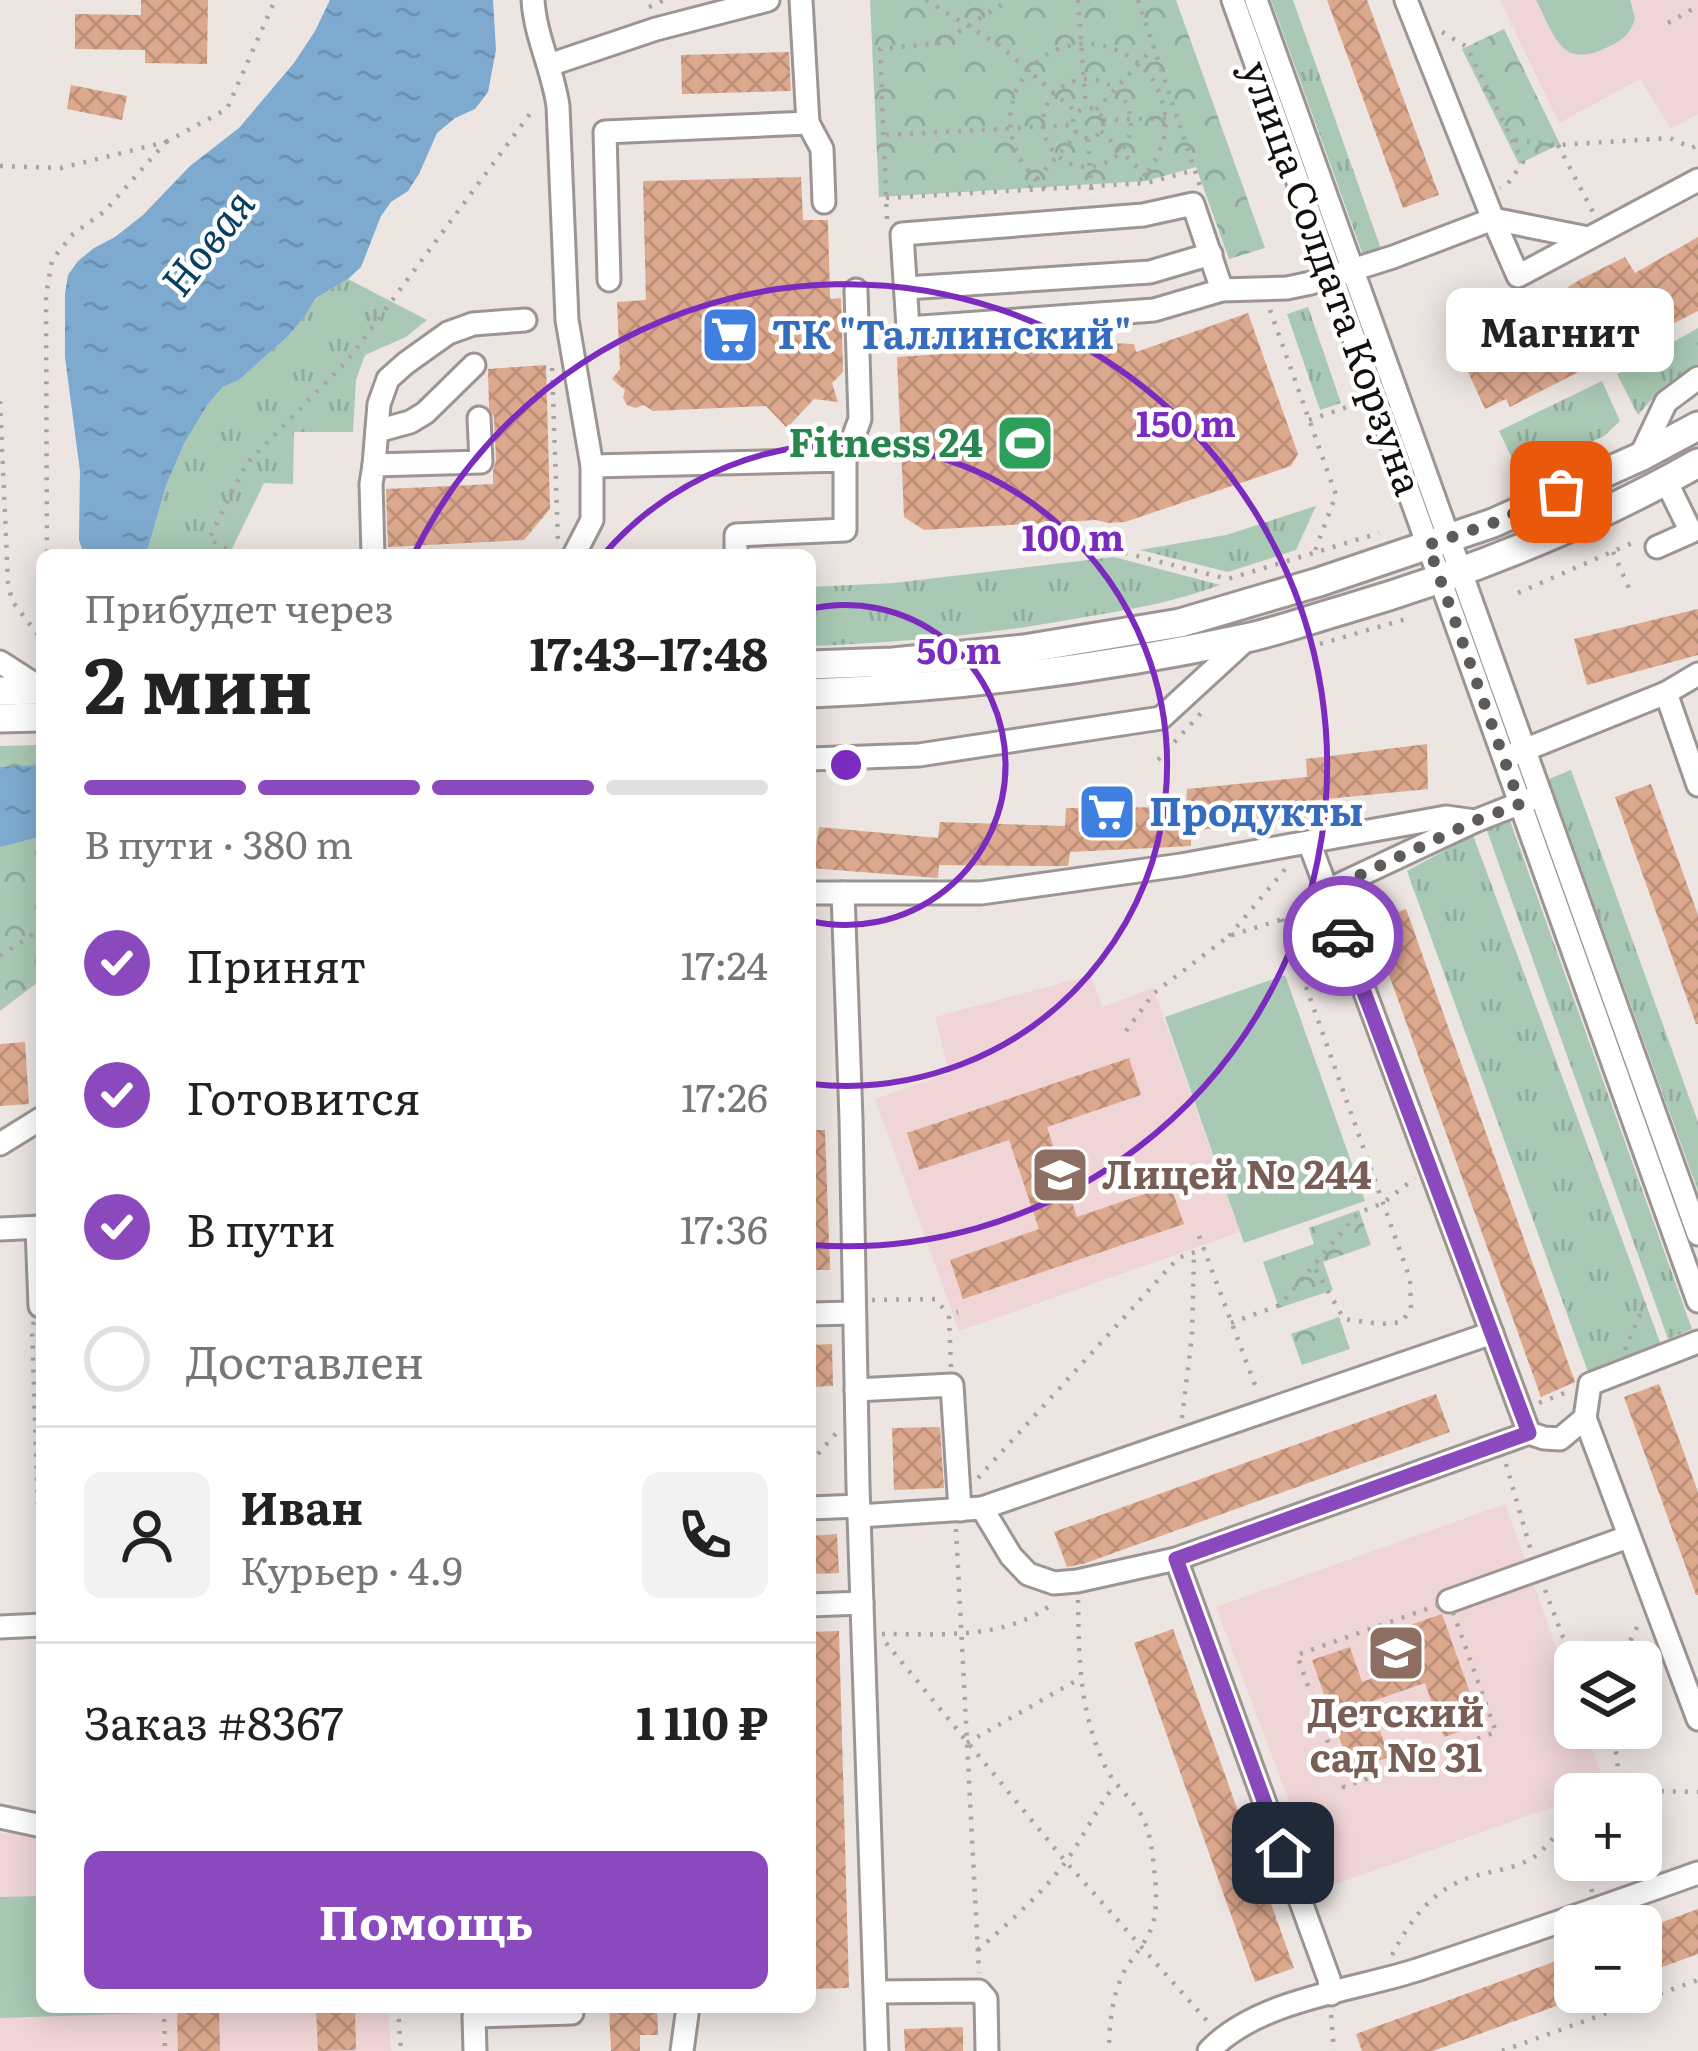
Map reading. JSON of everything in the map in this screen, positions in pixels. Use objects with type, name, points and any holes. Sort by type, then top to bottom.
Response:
[{"type":"main road","points":[[816,664],[893,662],[1024,649],[1180,623],[1493,523],[1698,426]]},
{"type":"main road","points":[[816,693],[1027,676],[1248,638],[1450,575],[1587,519],[1698,464]]},
{"type":"main road","points":[[0,692],[36,690]]},
{"type":"main road","points":[[0,718],[36,717]]},
{"type":"street","points":[[533,0],[558,106],[567,320],[592,466],[592,520],[577,549]]},
{"type":"street","points":[[549,65],[656,29],[768,0]]},
{"type":"street","points":[[802,0],[808,123],[822,149],[824,202]]},
{"type":"street","name":"улица Солдата Корзуна","points":[[1233,0],[1343,274]]},
{"type":"street","name":"улица Солдата Корзуна","points":[[1256,0],[1343,274],[1531,799],[1698,1301]]},
{"type":"street","points":[[1406,0],[1518,276],[1698,180]]},
{"type":"street","points":[[609,280],[605,131],[808,123]]},
{"type":"street","points":[[1222,290],[1193,204],[1126,217],[902,234],[908,328],[1154,310],[1222,290],[1286,288],[1343,274],[1493,219],[1596,234]]},
{"type":"street","points":[[906,288],[1150,272],[1211,254]]},
{"type":"street","points":[[736,549],[736,535],[845,530],[844,460],[860,419],[856,290]]},
{"type":"street","points":[[364,549],[379,404],[388,380],[448,333],[473,324],[525,320]]},
{"type":"street","points":[[377,431],[410,422],[425,412],[474,365]]},
{"type":"street","points":[[1640,457],[1666,401],[1698,378]]},
{"type":"street","points":[[374,465],[482,462],[479,418]]},
{"type":"street","points":[[592,466],[844,460]]},
{"type":"street","points":[[1655,541],[1691,532],[1666,481]]},
{"type":"street","points":[[816,759],[919,755],[1161,718],[1248,638]]},
{"type":"street","points":[[0,662],[36,686]]},
{"type":"street","points":[[1515,754],[1666,693],[1698,674]]},
{"type":"street","points":[[1666,693],[1698,785]]},
{"type":"street","points":[[1329,897],[1475,821],[1531,799]]},
{"type":"street","name":"улица Солдата Корзуна","points":[[1531,799],[1698,1234]]},
{"type":"street","points":[[816,893],[981,892],[1181,866],[1446,817],[1475,821]]},
{"type":"street","points":[[1309,842],[1529,1433]]},
{"type":"street","points":[[843,893],[878,2051]]},
{"type":"street","points":[[0,1144],[36,1122]]},
{"type":"street","points":[[0,1228],[36,1227]]},
{"type":"street","points":[[816,1313],[854,1307]]},
{"type":"street","points":[[816,1508],[971,1509],[1492,1334]]},
{"type":"street","points":[[1698,1342],[1590,1384],[1585,1418],[1698,1719]]},
{"type":"street","points":[[856,1400],[952,1385],[971,1509],[1028,1574],[1054,1582],[1176,1559],[1529,1433],[1560,1439],[1585,1418]]},
{"type":"street","points":[[1449,1601],[1628,1537]]},
{"type":"street","points":[[1176,1559],[1329,1979],[1330,1994]]},
{"type":"street","points":[[816,1605],[862,1603]]},
{"type":"street","points":[[0,1627],[36,1625]]},
{"type":"street","points":[[0,1817],[36,1825]]},
{"type":"street","points":[[1610,1905],[1698,1873]]},
{"type":"street","points":[[1215,2044],[1247,2021],[1276,2009],[1414,1971],[1554,1924]]},
{"type":"street","points":[[877,1992],[979,1990],[986,2000],[986,2051]]},
{"type":"street","points":[[475,2051],[473,2015],[572,2013]]},
{"type":"street","points":[[682,2051],[687,2013]]},
{"type":"path","points":[[0,166],[62,168],[166,142],[227,109],[275,0]]},
{"type":"path","points":[[926,0],[999,46],[1077,113]]},
{"type":"path","points":[[1009,0],[941,43],[880,49],[886,198],[1136,184],[1195,170],[1138,0]]},
{"type":"path","points":[[1078,0],[1086,108]]},
{"type":"path","points":[[1668,23],[1698,6]]},
{"type":"path","points":[[1045,189],[1017,157],[1009,128],[1013,98],[1028,71],[1052,52],[1081,44],[1112,48],[1139,64],[1158,88],[1165,118],[1161,149],[1136,184]]},
{"type":"path","points":[[1467,46],[1523,162],[1507,185],[1484,196]]},
{"type":"path","points":[[1096,110],[1154,48]]},
{"type":"path","points":[[1084,79],[1116,89],[1132,119],[1122,152],[1090,168],[1058,157],[1043,127],[1054,93],[1084,79]]},
{"type":"path","points":[[226,549],[209,539],[246,464],[348,360],[544,95]]},
{"type":"path","points":[[1072,125],[1077,113],[1096,110],[1103,121],[1101,131],[1088,139]]},
{"type":"path","points":[[1103,121],[1177,118]]},
{"type":"path","points":[[884,135],[1072,125]]},
{"type":"path","points":[[1072,125],[1088,139]]},
{"type":"path","points":[[1101,131],[1151,182]]},
{"type":"path","points":[[1028,190],[1077,134]]},
{"type":"path","points":[[1513,140],[1558,145],[1670,138],[1692,148],[1698,145]]},
{"type":"path","points":[[1088,139],[1091,186]]},
{"type":"path","points":[[47,549],[46,295],[52,260],[73,234],[105,211],[166,142]]},
{"type":"path","points":[[1558,145],[1596,234]]},
{"type":"path","points":[[1264,294],[1336,495],[1314,553]]},
{"type":"path","points":[[553,375],[557,530]]},
{"type":"path","points":[[0,401],[8,583],[12,601],[36,632]]},
{"type":"path","points":[[1310,420],[1353,406]]},
{"type":"path","points":[[1113,550],[1228,579],[1379,533]]},
{"type":"path","points":[[1518,593],[1613,551],[1655,541]]},
{"type":"path","points":[[1613,551],[1632,595]]},
{"type":"path","points":[[0,587],[8,583]]},
{"type":"path","points":[[1305,649],[1406,619]]},
{"type":"path","points":[[1158,760],[1215,697]]},
{"type":"path","points":[[1126,1031],[1154,993],[1228,936],[1309,842]]},
{"type":"path","points":[[1228,936],[1329,897]]},
{"type":"path","points":[[1282,919],[1410,1280],[1411,1308],[1402,1322],[1344,1319],[1313,1265]]},
{"type":"path","points":[[0,956],[36,932]]},
{"type":"path","points":[[1231,1323],[1280,1305],[1358,1213],[1383,1203],[1430,1167]]},
{"type":"path","points":[[1199,1236],[1265,1413]]},
{"type":"path","points":[[974,1482],[1178,1258],[1204,1249]]},
{"type":"path","points":[[1180,1442],[1192,1335],[1194,1252]]},
{"type":"path","points":[[854,1307],[935,1299],[950,1316],[952,1385]]},
{"type":"path","points":[[1615,1374],[1646,1300]]},
{"type":"path","points":[[950,1316],[958,1312]]},
{"type":"path","points":[[36,1318],[32,1328],[36,1455]]},
{"type":"path","points":[[1520,1409],[1590,1384]]},
{"type":"path","points":[[816,1455],[856,1400]]},
{"type":"path","points":[[971,1509],[956,1518],[979,1990]]},
{"type":"path","points":[[1077,1581],[1035,1617],[961,1634],[879,1634],[1141,1947],[1215,2044]]},
{"type":"path","points":[[1077,1581],[1084,1709],[1103,1764],[1148,1828],[1154,1863],[1153,1925],[1124,1972],[1114,2000],[1109,2051]]},
{"type":"path","points":[[1631,1641],[1652,1600]]},
{"type":"path","points":[[1449,1601],[1496,1732],[1344,1786],[1297,1655],[1449,1601]]},
{"type":"path","points":[[968,1743],[1079,1679]]},
{"type":"path","points":[[978,1950],[1066,1862],[1115,1785]]},
{"type":"path","points":[[1662,1792],[1698,1792]]},
{"type":"path","points":[[1386,1966],[1410,1921],[1438,1895],[1467,1878],[1533,1857],[1554,1838]]},
{"type":"path","points":[[1502,2051],[1698,1980]]},
{"type":"path","points":[[1330,1994],[1334,2051]]},
{"type":"path","points":[[164,2013],[165,2051]]},
{"type":"path","points":[[398,2013],[401,2051]]},
{"type":"shaded area","points":[[1500,0],[1698,0],[1698,114],[1671,129],[1640,79],[1559,123]]},
{"type":"shaded area","name":"Лицей № 244","points":[[1091,975],[1102,1007],[1153,988],[1240,1232],[959,1331],[875,1099],[949,1073],[935,1017]]},
{"type":"shaded area","name":"Детский сад № 31","points":[[1505,1504],[1554,1641],[1554,1749],[1592,1749],[1601,1773],[1554,1773],[1554,1806],[1322,1889],[1216,1607]]},
{"type":"shaded area","points":[[0,1833],[36,1834],[36,2013],[388,2013],[391,2051],[0,2051]]},
{"type":"green space","points":[[870,0],[1176,0],[1265,248],[1229,259],[1196,167],[1146,181],[879,197]]},
{"type":"green space","points":[[1271,0],[1293,0],[1381,249],[1363,255]]},
{"type":"green space","points":[[1536,0],[1630,0],[1635,18],[1619,41],[1581,55],[1562,47]]},
{"type":"green space","points":[[1504,29],[1560,144],[1519,164],[1462,49]]},
{"type":"green space","points":[[348,279],[427,320],[406,337],[365,355],[356,380],[353,432],[294,432],[293,484],[264,483],[232,549],[148,549],[167,483],[208,404],[287,337],[316,298]]},
{"type":"green space","points":[[1308,307],[1341,403],[1320,410],[1287,314]]},
{"type":"green space","points":[[1698,328],[1698,364],[1658,392],[1638,415],[1617,374]]},
{"type":"green space","points":[[1602,381],[1620,421],[1604,436],[1520,475],[1499,431]]},
{"type":"green space","points":[[1316,506],[1296,550],[1228,572],[1140,550],[1226,535]]},
{"type":"green space","points":[[1114,557],[1220,585],[1153,604],[1017,628],[816,646],[816,587],[894,583]]},
{"type":"green space","points":[[36,745],[36,984],[0,1011],[0,746]]},
{"type":"green space","points":[[1571,770],[1698,1122],[1698,1191],[1549,779]]},
{"type":"green space","points":[[1509,818],[1692,1329],[1668,1339],[1486,828]]},
{"type":"green space","points":[[1473,835],[1661,1345],[1588,1372],[1407,871]]},
{"type":"green space","points":[[1285,975],[1365,1201],[1244,1243],[1165,1017]]},
{"type":"green space","points":[[1359,1210],[1371,1245],[1323,1262],[1333,1290],[1279,1308],[1263,1262],[1314,1244],[1309,1228]]},
{"type":"green space","points":[[1339,1317],[1350,1349],[1302,1365],[1291,1334]]},
{"type":"green space","points":[[36,1896],[36,2013],[152,2013],[0,2018],[0,1897]]},
{"type":"water","name":"Новая","points":[[330,0],[493,0],[496,50],[488,92],[475,109],[437,133],[408,191],[381,216],[361,267],[316,298],[287,337],[208,404],[167,483],[148,549],[82,549],[80,471],[65,357],[68,275],[78,261],[143,215],[190,166],[239,128],[315,31]]},
{"type":"water","points":[[36,765],[36,838],[0,847],[0,767]]},
{"type":"building","points":[[141,0],[208,0],[207,64],[145,63],[145,50],[75,49],[75,14],[141,15]]},
{"type":"building","points":[[1327,0],[1367,0],[1439,195],[1403,208]]},
{"type":"building","points":[[789,52],[791,91],[682,94],[681,55]]},
{"type":"building","points":[[71,85],[127,96],[122,120],[67,109]]},
{"type":"building","name":"ТК \"Таллинский\"","points":[[801,177],[803,220],[828,220],[830,299],[841,298],[843,372],[832,383],[838,402],[814,399],[787,428],[766,406],[653,411],[644,405],[627,405],[625,390],[612,379],[620,369],[617,302],[646,300],[643,181]]},
{"type":"building","points":[[1698,237],[1698,311],[1510,407],[1506,399],[1485,409],[1464,363],[1470,360],[1447,311],[1480,296],[1501,341],[1576,302],[1568,287],[1581,279],[1625,257],[1635,273]]},
{"type":"building","points":[[1248,313],[1298,454],[1291,466],[1125,522],[924,530],[904,517],[897,357],[1111,343],[1134,344],[1136,352]]},
{"type":"building","points":[[546,365],[550,509],[524,540],[388,547],[386,489],[493,484],[496,461],[488,369]]},
{"type":"building","points":[[1698,609],[1698,655],[1587,685],[1574,639]]},
{"type":"building","points":[[1427,744],[1428,789],[1317,800],[1318,816],[1191,831],[1191,846],[1070,852],[1068,866],[939,865],[938,878],[816,868],[819,827],[938,838],[940,822],[1065,826],[1066,808],[1186,807],[1187,789],[1307,777],[1306,759]]},
{"type":"building","points":[[1651,784],[1698,915],[1698,1024],[1615,797]]},
{"type":"building","points":[[1406,909],[1575,1382],[1541,1397],[1370,922]]},
{"type":"building","points":[[25,1042],[29,1104],[0,1106],[0,1044]]},
{"type":"building","points":[[1129,1058],[1141,1095],[1047,1127],[1077,1217],[1170,1185],[1184,1224],[963,1299],[950,1260],[1039,1229],[1009,1140],[919,1170],[907,1133]]},
{"type":"building","points":[[816,1130],[825,1130],[830,1270],[816,1270]]},
{"type":"building","points":[[832,1344],[833,1386],[816,1387],[816,1345]]},
{"type":"building","points":[[1659,1384],[1698,1492],[1698,1595],[1624,1397]]},
{"type":"building","points":[[1436,1394],[1450,1432],[1067,1567],[1054,1532]]},
{"type":"building","points":[[940,1427],[944,1488],[894,1490],[892,1428]]},
{"type":"building","points":[[837,1534],[839,1573],[816,1574],[816,1536]]},
{"type":"building","points":[[1442,1614],[1481,1724],[1444,1737],[1425,1683],[1370,1702],[1389,1757],[1351,1771],[1312,1660],[1350,1647],[1362,1682],[1417,1662],[1404,1627]]},
{"type":"building","points":[[1173,1629],[1294,1968],[1255,1982],[1134,1643]]},
{"type":"building","points":[[839,1631],[849,1988],[816,1989],[816,1632]]},
{"type":"building","points":[[1698,1909],[1698,1954],[1662,1967],[1662,1922]]},
{"type":"building","points":[[1554,1962],[1554,2007],[1433,2051],[1362,2051],[1356,2034]]},
{"type":"building","points":[[177,2013],[219,2013],[220,2051],[178,2051]]},
{"type":"building","points":[[316,2013],[355,2013],[356,2050],[318,2051]]},
{"type":"building","points":[[609,2013],[657,2013],[658,2035],[640,2035],[640,2051],[611,2051]]},
{"type":"building","points":[[963,2027],[963,2051],[905,2051],[904,2029]]},
{"type":"way so far","points":[[1343,936],[1326,891],[1520,804],[1428,545],[1493,523],[1561,492]]},
{"type":"place","name":"ТК \"Таллинский\"","points":[[730,335]]},
{"type":"place","name":"Fitness 24","points":[[1025,443]]},
{"type":"place","name":"Магнит","points":[[1561,492]]},
{"type":"place","name":"Продукты","points":[[1107,812]]},
{"type":"place","name":"Лицей № 244","points":[[1060,1175]]},
{"type":"place","name":"Детский сад № 31","points":[[1396,1653]]},
{"type":"route","points":[[1283,1853],[1176,1559],[1529,1433],[1343,936]]}]
